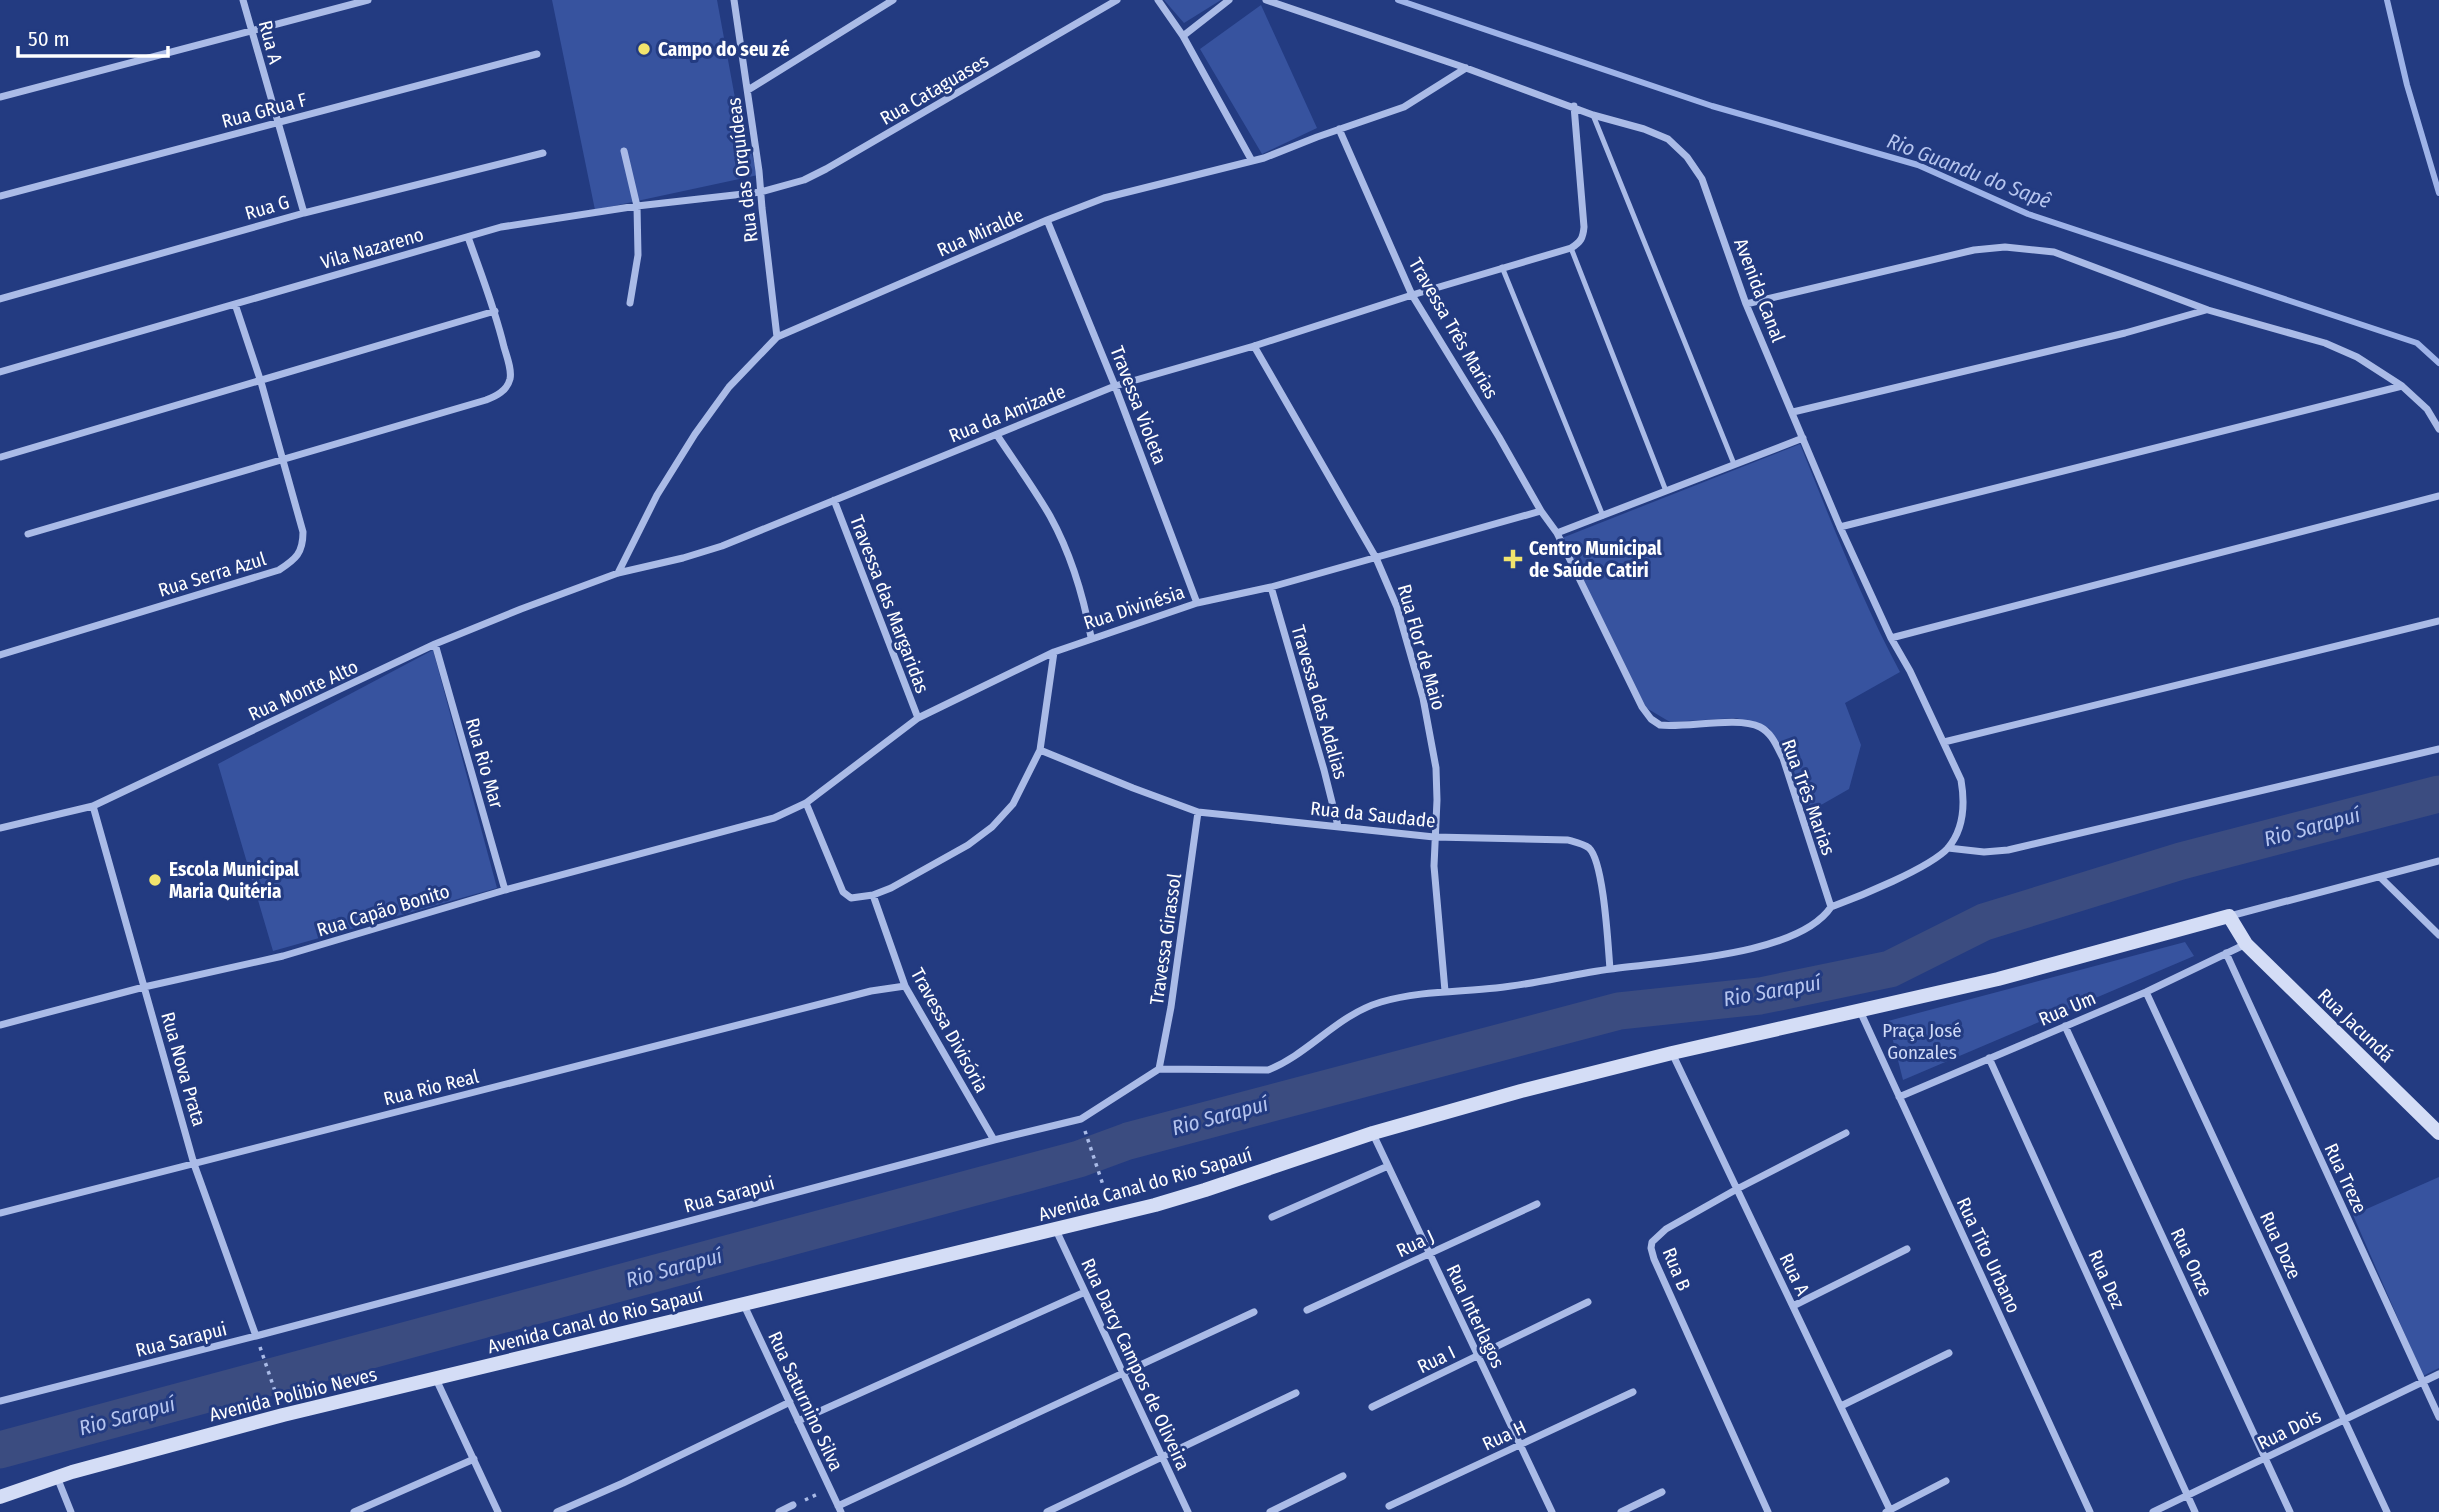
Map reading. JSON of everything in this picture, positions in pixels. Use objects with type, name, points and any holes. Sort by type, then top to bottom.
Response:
[{"type":"street","name":"Rua A","points":[[243,0],[304,213]]},
{"type":"street","points":[[0,97],[368,0]]},
{"type":"street","name":"Rua das Orquídeas","points":[[734,0],[748,90],[777,337]]},
{"type":"street","points":[[748,90],[893,0]]},
{"type":"street","name":"Rua Cataguases","points":[[761,192],[804,180],[826,169],[1117,0]]},
{"type":"street","points":[[1158,0],[1183,36],[1252,161]]},
{"type":"street","points":[[1183,36],[1229,0]]},
{"type":"street","name":"Avenida Canal","points":[[1266,0],[1466,68],[1593,115],[1644,129],[1668,139],[1687,157],[1702,178],[1746,304],[1840,527],[1961,780],[1964,797],[1958,831],[1948,848]]},
{"type":"street","name":"Rua GRua F","points":[[0,196],[537,54]]},
{"type":"street","name":"Rua Miralde","points":[[618,573],[657,495],[695,434],[729,387],[777,337],[1104,198],[1252,161],[1404,107],[1466,68]]},
{"type":"street","points":[[1571,248],[1583,237],[1584,227],[1574,106]]},
{"type":"street","name":"Travessa Três Marias","points":[[1339,129],[1412,295],[1541,511],[1557,533]]},
{"type":"street","points":[[624,151],[637,206],[638,255],[630,303]]},
{"type":"street","name":"Rua G","points":[[0,299],[304,213],[543,153]]},
{"type":"street","name":"Vila Nazareno","points":[[0,372],[501,227],[637,206],[761,192]]},
{"type":"street","name":"Travessa Violeta","points":[[1047,220],[1115,386],[1197,603]]},
{"type":"street","points":[[29,534],[282,461],[500,394],[511,377],[495,311],[468,237]]},
{"type":"street","points":[[1746,304],[1974,250],[2005,247],[2054,253],[2208,310],[2325,343],[2357,357],[2402,386],[2427,409],[2439,429]]},
{"type":"street","name":"Rua da Amizade","points":[[618,573],[722,546],[1115,386],[1571,248]]},
{"type":"street","name":"Rua Serra Azul","points":[[0,654],[279,570],[297,558],[303,547],[303,532],[261,382],[235,304]]},
{"type":"street","points":[[1793,412],[2125,333],[2208,310]]},
{"type":"street","points":[[1,457],[495,311]]},
{"type":"street","name":"Rua Flor de Maio","points":[[1254,346],[1376,558],[1397,607],[1423,698],[1436,768],[1436,904],[1445,991]]},
{"type":"street","points":[[1840,527],[2402,386]]},
{"type":"street","points":[[997,435],[1049,515],[1060,538],[1083,596],[1091,637]]},
{"type":"street","points":[[1557,533],[1803,438]]},
{"type":"street","points":[[1891,638],[2439,496]]},
{"type":"street","name":"Travessa das Margaridas","points":[[834,500],[918,718]]},
{"type":"street","name":"Rua Divinésia","points":[[774,818],[806,803],[918,718],[1054,652],[1091,637],[1197,603],[1271,587],[1541,511]]},
{"type":"street","name":"Rua Três Marias","points":[[1557,533],[1642,707],[1651,719],[1660,725],[1674,726],[1746,723],[1762,728],[1773,739],[1783,758],[1831,907]]},
{"type":"street","name":"Rua Monte Alto","points":[[0,828],[93,806],[435,644],[618,573]]},
{"type":"street","name":"Travessa das Adalias","points":[[1271,587],[1338,826]]},
{"type":"street","points":[[1944,742],[2439,621]]},
{"type":"street","name":"Rua Rio Mar","points":[[435,644],[505,890]]},
{"type":"street","points":[[806,803],[843,892],[851,898],[873,895],[891,888],[968,845],[992,827],[1013,804],[1040,750],[1054,652]]},
{"type":"street","points":[[1159,1069],[1268,1070],[1284,1064],[1304,1051],[1332,1027],[1379,1003],[1445,991],[1499,988],[1610,969],[1696,960],[1748,950],[1814,925],[1831,907],[1896,879],[1948,848],[1984,852],[2008,850],[2439,749]]},
{"type":"street","name":"Rua da Saudade","points":[[1040,750],[1198,812],[1434,837],[1568,840],[1588,846],[1595,856],[1601,884],[1610,969]]},
{"type":"street","name":"Rua Nova Prata","points":[[93,806],[194,1164],[257,1336]]},
{"type":"street","name":"Travessa Girassol","points":[[1159,1069],[1171,1007],[1198,812]]},
{"type":"street","name":"Rua Capão Bonito","points":[[0,1025],[144,987],[283,956],[505,890],[774,818]]},
{"type":"street","points":[[2229,916],[2439,860]]},
{"type":"street","points":[[2381,877],[2439,935]]},
{"type":"street","name":"Travessa Divisória","points":[[873,895],[905,986],[994,1140]]},
{"type":"street","name":"Rua Jacundá","points":[[2229,916],[2246,944],[2439,1133]]},
{"type":"street","name":"Avenida Canal do Rio Sapauí","points":[[436,1379],[743,1303],[1056,1230],[1205,1190],[1373,1133],[1521,1091],[1672,1053],[2011,975],[2229,916]]},
{"type":"street","name":"Rua Um","points":[[1899,1097],[2146,992],[2246,944]]},
{"type":"street","name":"Rua Treze","points":[[2226,953],[2439,1417]]},
{"type":"street","name":"Rua Rio Real","points":[[0,1213],[871,991],[905,986]]},
{"type":"street","name":"Rua Doze","points":[[2146,992],[2388,1512]]},
{"type":"street","name":"Rua Tito Urbano","points":[[1860,1011],[2090,1512]]},
{"type":"street","name":"Rua Onze","points":[[2065,1026],[2290,1512]]},
{"type":"street","name":"Rua A","points":[[1672,1053],[1888,1511]]},
{"type":"street","name":"Rua Dez","points":[[1989,1058],[2195,1512]]},
{"type":"street","name":"Rua Sarapui","points":[[0,1401],[1081,1119],[1159,1069]]},
{"type":"street","name":"Rua Interlagos","points":[[1373,1133],[1552,1512]]},
{"type":"street","name":"Rua B","points":[[1768,1512],[1651,1248],[1656,1237],[1666,1229],[1846,1133]]},
{"type":"street","points":[[1272,1217],[1388,1166]]},
{"type":"street","name":"Rua J","points":[[1307,1310],[1537,1204]]},
{"type":"street","name":"Rua Darcy Campos de Oliveira","points":[[1056,1230],[1188,1512]]},
{"type":"street","points":[[1793,1306],[1907,1249]]},
{"type":"street","points":[[798,1421],[1085,1292]]},
{"type":"street","name":"Rua I","points":[[1373,1407],[1588,1302]]},
{"type":"street","name":"Rua Saturnino Silva","points":[[743,1303],[840,1509]]},
{"type":"street","points":[[840,1509],[1254,1312]]},
{"type":"street","points":[[1840,1406],[1949,1353]]},
{"type":"street","name":"Rua Dois","points":[[2153,1512],[2439,1374]]},
{"type":"street","points":[[436,1379],[498,1512]]},
{"type":"street","name":"Avenida Polibio Neves","points":[[0,1497],[57,1477],[284,1415],[436,1379]]},
{"type":"street","name":"Rua H","points":[[1389,1506],[1633,1392]]},
{"type":"street","points":[[1047,1512],[1163,1459],[1296,1393]]},
{"type":"street","points":[[557,1512],[790,1402]]},
{"type":"street","points":[[354,1512],[474,1459]]},
{"type":"street","points":[[1270,1512],[1343,1476]]},
{"type":"street","points":[[57,1477],[71,1512]]},
{"type":"street","points":[[1888,1511],[1947,1481]]},
{"type":"street","points":[[1621,1512],[1662,1492]]},
{"type":"street","points":[[779,1512],[793,1505]]},
{"type":"lane","points":[[1593,115],[1734,464]]},
{"type":"lane","points":[[1571,248],[1666,491]]},
{"type":"lane","points":[[1502,267],[1604,516]]},
{"type":"path","points":[[1081,1119],[1113,1215]]},
{"type":"path","points":[[257,1336],[284,1415]]},
{"type":"path","points":[[793,1505],[831,1489]]},
{"type":"green space","points":[[552,0],[717,0],[735,98],[758,175],[595,210]]},
{"type":"green space","points":[[1164,0],[1221,0],[1184,23]]},
{"type":"green space","points":[[1261,5],[1317,128],[1262,154],[1200,49]]},
{"type":"green space","points":[[1800,444],[1859,588],[1900,672],[1845,703],[1861,745],[1849,789],[1807,813],[1792,765],[1769,728],[1736,718],[1670,722],[1643,706],[1562,538]]},
{"type":"green space","points":[[433,650],[497,888],[273,951],[218,764]]},
{"type":"green space","name":"Praça José Gonzales","points":[[2185,942],[2194,956],[1903,1080],[1888,1021]]},
{"type":"green space","points":[[2439,1177],[2439,1368],[2423,1376],[2353,1215]]},
{"type":"waterway","name":"Rio Guandu do Sapê","points":[[1398,0],[1712,106],[1918,165],[2028,214],[2417,343],[2439,363]]},
{"type":"waterway","name":"Rio Sarapuí","points":[[2387,0],[2407,85],[2439,193]]},
{"type":"waterway","name":"Rio Sarapuí","points":[[0,1450],[1079,1159],[1128,1141],[1619,1011],[1760,996],[1890,969],[1984,922],[2181,861],[2439,794]]},
{"type":"place","name":"Campo do seu zé","points":[[644,49]]},
{"type":"place","name":"Centro Municipal de Saúde Catiri","points":[[1513,559]]},
{"type":"place","name":"Escola Municipal Maria Quitéria","points":[[155,880]]}]
